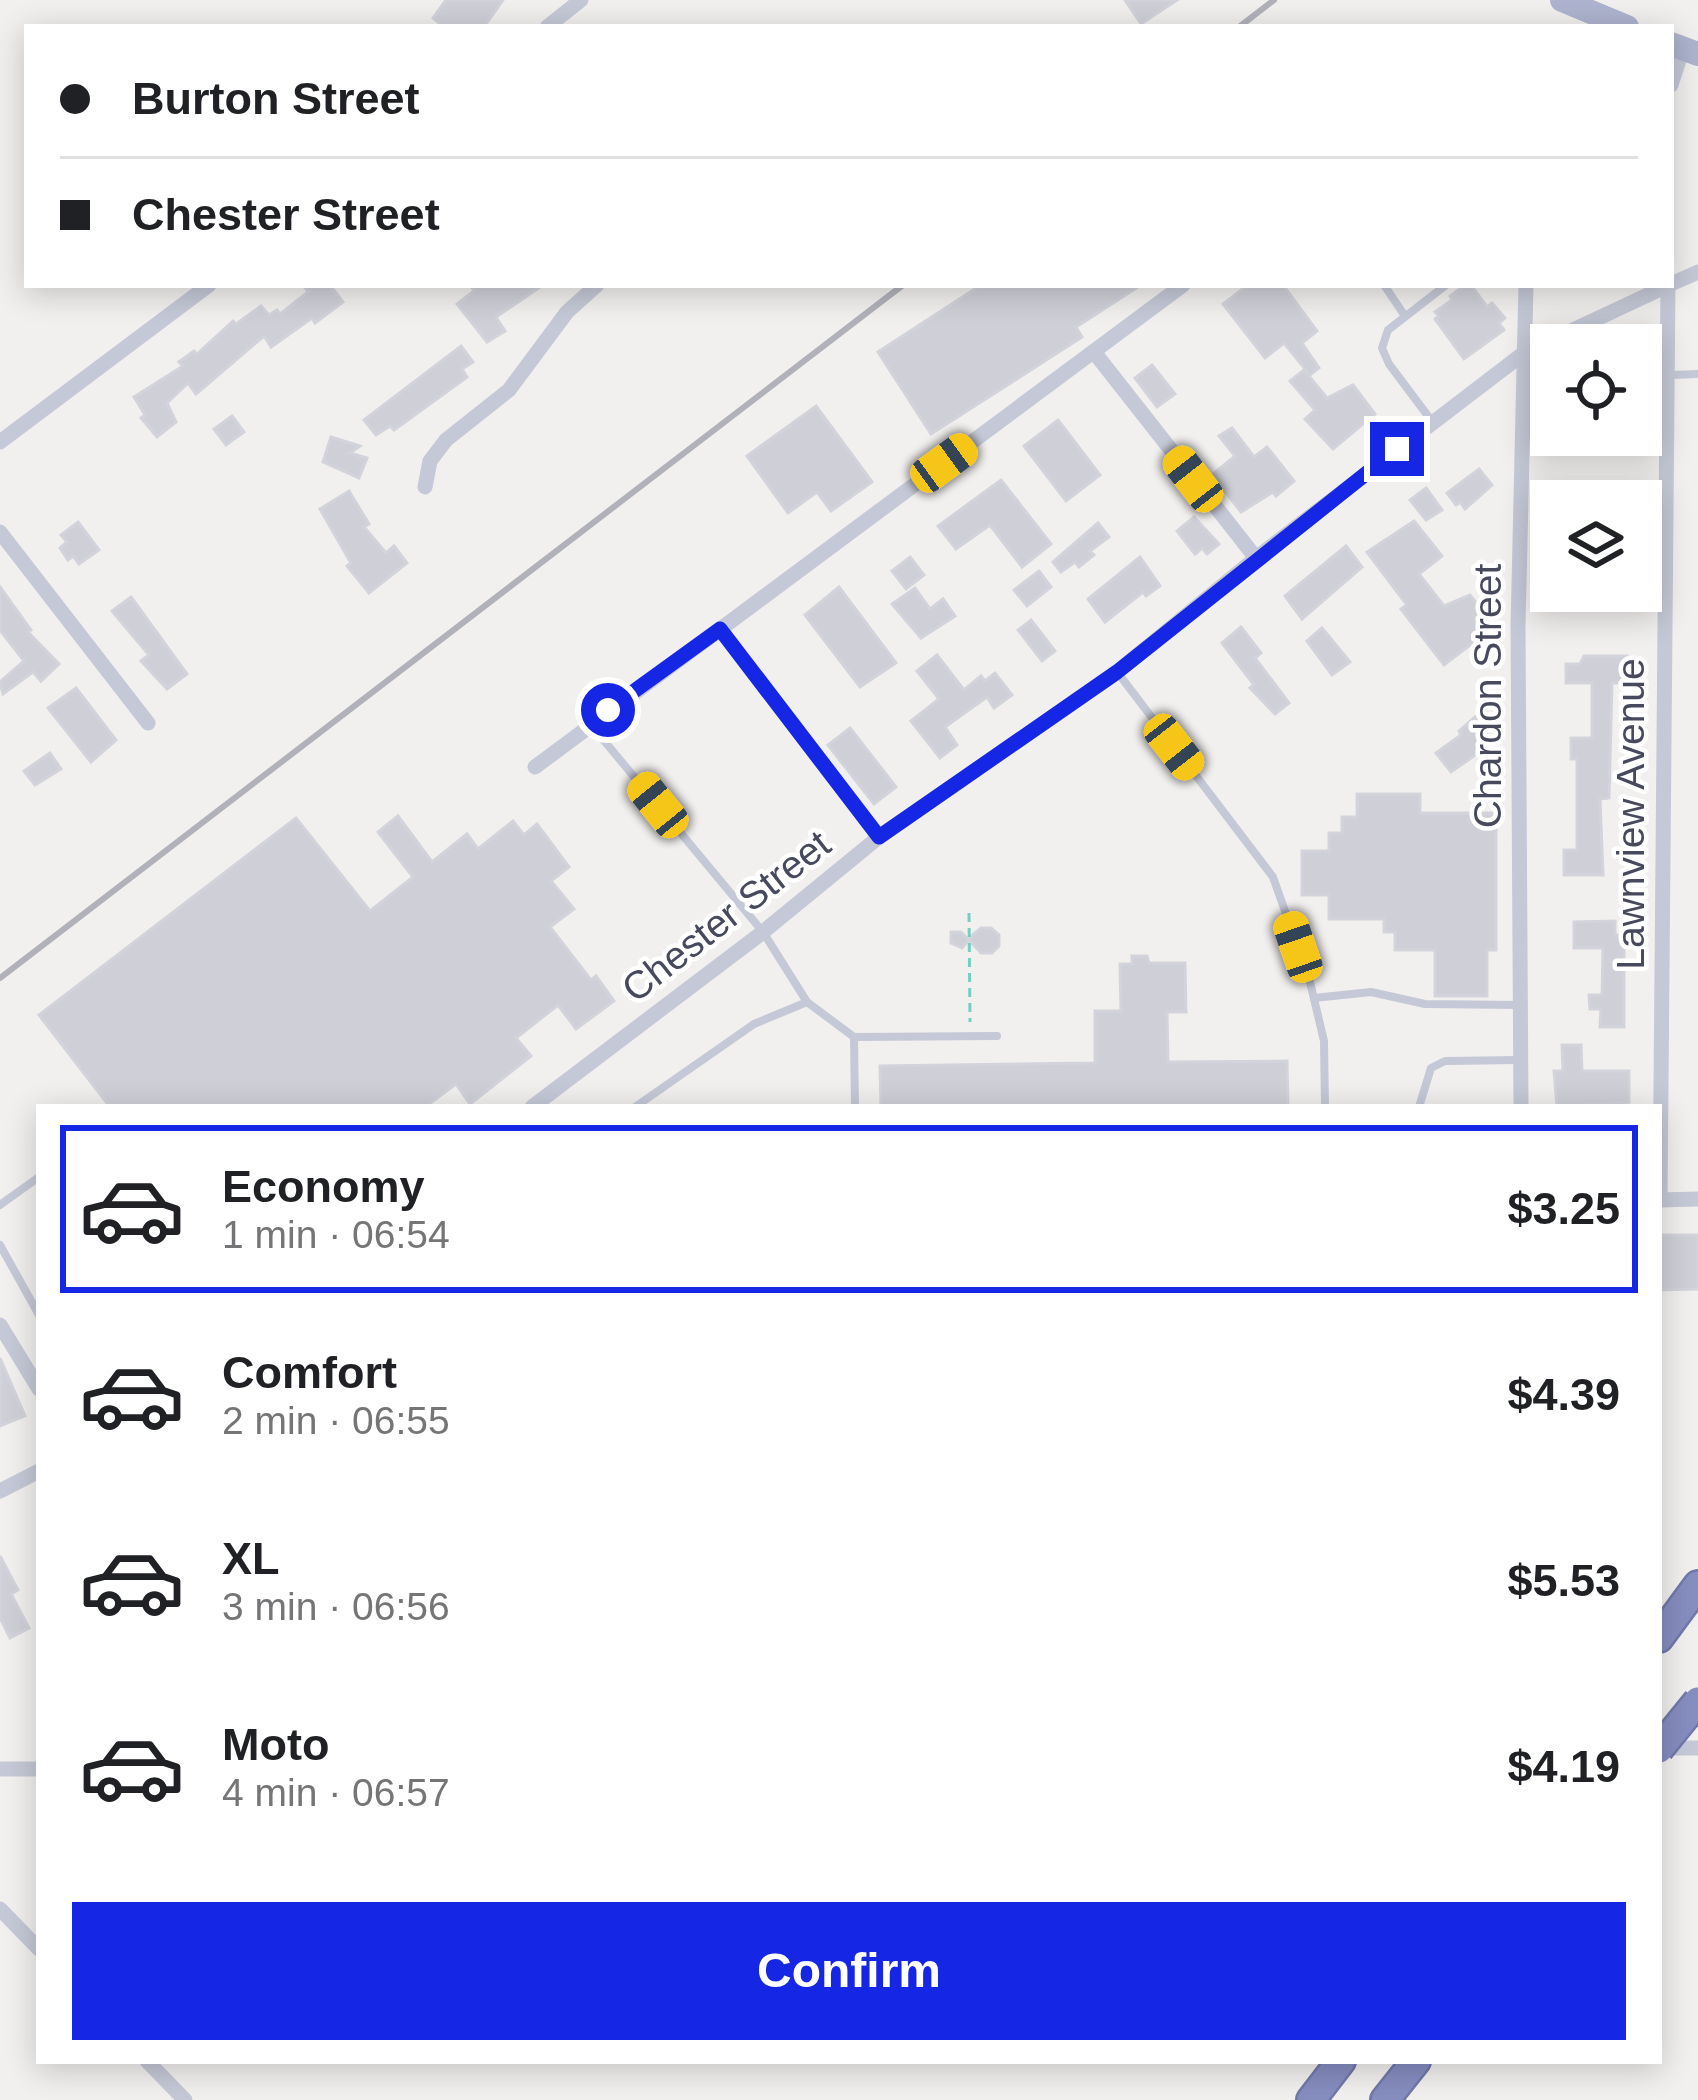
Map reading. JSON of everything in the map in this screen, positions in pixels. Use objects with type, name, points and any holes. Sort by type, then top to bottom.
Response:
[{"type":"highway","points":[[1662,1634],[1698,1585]]},
{"type":"highway","points":[[1662,1745],[1698,1701]]},
{"type":"highway","points":[[1311,2100],[1339,2064]]},
{"type":"highway","points":[[1385,2100],[1413,2064]]},
{"type":"main road","points":[[1562,0],[1618,16]]},
{"type":"street","points":[[551,24],[581,0]]},
{"type":"street","points":[[1674,76],[1684,48]]},
{"type":"street","points":[[0,442],[205,288]]},
{"type":"street","points":[[425,488],[430,461],[446,440],[509,390],[567,312],[594,288]]},
{"type":"street","points":[[535,767],[1179,288]]},
{"type":"street","name":"Chardon Street","points":[[1521,1104],[1518,626],[1526,288]]},
{"type":"street","name":"Chester Street","points":[[536,1104],[763,932],[879,837],[1117,672],[1256,558],[1524,353],[1663,288]]},
{"type":"street","name":"Lawnview Avenue","points":[[1660,1104],[1669,288]]},
{"type":"street","points":[[1094,352],[1256,558]]},
{"type":"street","points":[[0,532],[148,723]]},
{"type":"street","points":[[720,629],[879,837]]},
{"type":"street","points":[[1662,1200],[1698,1199]]},
{"type":"street","points":[[0,1325],[36,1384]]},
{"type":"street","points":[[0,1491],[36,1473]]},
{"type":"street","points":[[1662,1749],[1698,1748]]},
{"type":"street","points":[[0,1769],[36,1769]]},
{"type":"street","points":[[0,1909],[36,1946]]},
{"type":"street","points":[[150,2064],[185,2100]]},
{"type":"lane","points":[[1386,288],[1405,316]]},
{"type":"lane","points":[[1432,422],[1383,355],[1388,330],[1442,288]]},
{"type":"lane","points":[[1666,375],[1698,374]]},
{"type":"lane","points":[[1117,672],[1274,877],[1324,1040],[1325,1104]]},
{"type":"lane","points":[[590,724],[763,932],[807,1002],[854,1037],[997,1036]]},
{"type":"lane","points":[[1314,998],[1371,992],[1425,1004],[1522,1005]]},
{"type":"lane","points":[[638,1104],[754,1024],[807,1002]]},
{"type":"lane","points":[[854,1037],[855,1104]]},
{"type":"lane","points":[[1420,1104],[1431,1068],[1445,1060],[1520,1060]]},
{"type":"lane","points":[[0,1205],[36,1179]]},
{"type":"lane","points":[[0,1245],[36,1310]]},
{"type":"path","points":[[969,913],[970,1036]]},
{"type":"building","points":[[446,0],[503,0],[486,24],[440,24],[433,18]]},
{"type":"building","points":[[1125,0],[1177,0],[1141,24]]},
{"type":"building","points":[[305,288],[332,288],[343,302],[271,347],[264,336],[196,394],[188,383],[167,403],[176,422],[157,437],[141,418],[145,415],[134,397],[183,366],[179,362],[194,351],[197,354],[233,321],[236,324],[261,306],[269,315],[277,310],[280,314],[308,292]]},
{"type":"building","points":[[472,288],[539,288],[496,317],[505,331],[487,342],[457,304]]},
{"type":"building","points":[[976,288],[1136,288],[1076,327],[1082,337],[931,434],[878,352]]},
{"type":"building","points":[[1244,288],[1285,288],[1317,331],[1302,343],[1319,368],[1310,375],[1284,343],[1265,358],[1223,304]]},
{"type":"building","points":[[1461,288],[1473,288],[1487,307],[1492,303],[1505,318],[1499,323],[1504,330],[1464,359],[1435,319],[1439,316],[1435,312],[1452,300],[1450,296]]},
{"type":"building","points":[[461,346],[473,362],[462,369],[467,377],[394,430],[390,426],[376,435],[364,420]]},
{"type":"building","points":[[1152,365],[1175,394],[1157,407],[1135,378]]},
{"type":"building","points":[[1304,370],[1327,398],[1353,385],[1375,414],[1333,449],[1305,419],[1315,410],[1290,381]]},
{"type":"building","points":[[816,406],[872,482],[831,511],[817,492],[788,513],[747,456]]},
{"type":"building","points":[[232,416],[244,432],[226,445],[214,429]]},
{"type":"building","points":[[1058,420],[1100,475],[1066,501],[1024,446]]},
{"type":"building","points":[[1232,428],[1254,457],[1267,447],[1294,481],[1276,496],[1273,492],[1241,512],[1212,475],[1235,456],[1219,436]]},
{"type":"building","points":[[331,437],[360,446],[350,453],[367,458],[359,478],[323,462]]},
{"type":"building","points":[[1479,469],[1492,485],[1465,509],[1460,502],[1456,505],[1447,493]]},
{"type":"building","points":[[1001,480],[1051,544],[1022,567],[990,525],[956,549],[938,526]]},
{"type":"building","points":[[1426,488],[1442,510],[1426,520],[1410,500]]},
{"type":"building","points":[[349,491],[369,524],[364,527],[386,553],[394,546],[407,563],[369,593],[347,566],[351,563],[320,509]]},
{"type":"building","points":[[1194,517],[1219,544],[1207,554],[1202,548],[1195,554],[1177,531]]},
{"type":"building","points":[[1414,521],[1442,556],[1419,574],[1444,606],[1470,595],[1495,626],[1444,665],[1401,609],[1407,605],[1367,552]]},
{"type":"building","points":[[78,522],[99,550],[79,564],[73,556],[68,560],[60,548],[67,542],[61,535]]},
{"type":"building","points":[[1098,523],[1109,537],[1079,567],[1075,562],[1061,572],[1053,562]]},
{"type":"building","points":[[1346,546],[1362,567],[1302,619],[1285,596]]},
{"type":"building","points":[[910,557],[924,575],[906,589],[892,571]]},
{"type":"building","points":[[1140,557],[1160,586],[1146,596],[1143,592],[1105,622],[1088,599]]},
{"type":"building","points":[[1039,571],[1051,587],[1027,606],[1014,590]]},
{"type":"building","points":[[0,587],[31,630],[28,632],[59,664],[41,681],[33,672],[3,694],[0,682],[24,661],[0,630]]},
{"type":"building","points":[[839,587],[896,663],[860,687],[805,615]]},
{"type":"building","points":[[915,588],[930,609],[943,599],[955,616],[921,638],[892,604]]},
{"type":"building","points":[[131,597],[187,674],[167,689],[141,661],[149,655],[112,611]]},
{"type":"building","points":[[1031,620],[1055,651],[1042,661],[1018,630]]},
{"type":"building","points":[[1241,627],[1261,653],[1255,658],[1289,703],[1275,714],[1250,688],[1254,685],[1222,643]]},
{"type":"building","points":[[1322,628],[1350,662],[1332,675],[1307,641]]},
{"type":"building","points":[[937,655],[964,690],[981,676],[985,681],[995,673],[1012,695],[994,708],[987,697],[945,727],[957,745],[940,758],[911,721],[939,699],[917,671]]},
{"type":"building","points":[[1584,656],[1627,656],[1628,683],[1612,683],[1609,798],[1600,799],[1603,875],[1564,875],[1564,850],[1577,850],[1577,759],[1571,759],[1571,738],[1592,738],[1592,683],[1566,683],[1566,664],[1580,664]]},
{"type":"building","points":[[76,688],[116,740],[91,762],[48,708]]},
{"type":"building","points":[[1475,717],[1494,742],[1451,772],[1436,753],[1461,735],[1459,731]]},
{"type":"building","points":[[850,728],[896,787],[874,804],[828,745]]},
{"type":"building","points":[[50,753],[61,769],[35,785],[24,771]]},
{"type":"building","points":[[1357,794],[1420,794],[1420,813],[1496,813],[1496,950],[1487,950],[1487,996],[1435,996],[1435,950],[1395,950],[1395,932],[1384,932],[1384,919],[1329,919],[1329,895],[1302,895],[1302,851],[1329,851],[1329,833],[1342,833],[1342,817],[1357,817]]},
{"type":"building","points":[[398,816],[432,862],[467,834],[478,849],[513,821],[524,835],[537,824],[569,867],[551,881],[574,909],[550,927],[591,980],[596,976],[614,1001],[576,1029],[558,1005],[516,1038],[531,1056],[470,1104],[456,1084],[429,1104],[108,1104],[39,1015],[296,818],[370,911],[413,877],[378,832]]},
{"type":"building","points":[[1615,921],[1615,935],[1624,935],[1624,1027],[1600,1027],[1601,1009],[1590,1009],[1589,995],[1602,995],[1603,948],[1574,948],[1574,922]]},
{"type":"building","points":[[981,928],[991,928],[999,935],[999,946],[992,953],[981,953],[969,940],[962,948],[951,943],[951,932],[961,932],[968,939]]},
{"type":"building","points":[[1132,956],[1147,956],[1149,963],[1185,963],[1186,1012],[1167,1012],[1168,1062],[1287,1061],[1288,1104],[881,1104],[880,1066],[1095,1063],[1095,1011],[1121,1011],[1120,964],[1132,964]]},
{"type":"building","points":[[1562,1045],[1581,1045],[1582,1071],[1629,1071],[1629,1102],[1557,1104],[1554,1071],[1563,1071]]},
{"type":"building","points":[[1662,1235],[1698,1235],[1698,1289],[1662,1290]]},
{"type":"building","points":[[0,1358],[25,1416],[0,1426]]},
{"type":"building","points":[[0,1556],[18,1590],[11,1594],[29,1628],[10,1638],[0,1618]]},
{"type":"railway","points":[[1243,24],[1274,0]]},
{"type":"railway","points":[[0,978],[899,288]]},
{"type":"route","points":[[608,710],[720,629],[879,837],[1117,672],[1397,449]]}]
